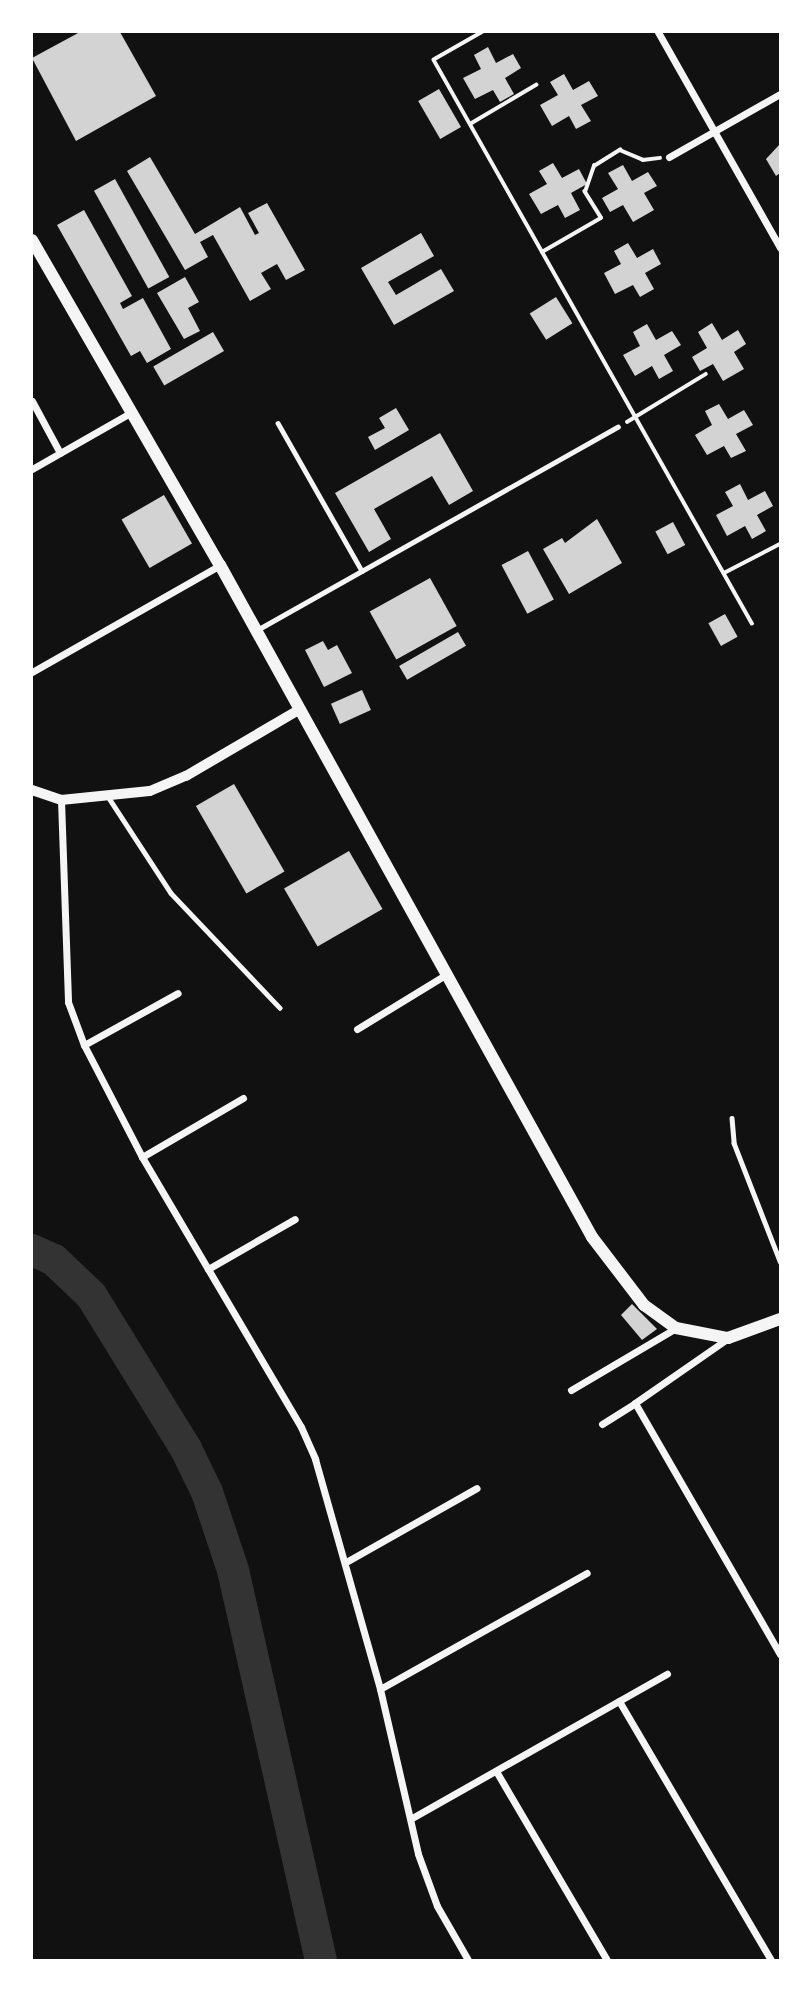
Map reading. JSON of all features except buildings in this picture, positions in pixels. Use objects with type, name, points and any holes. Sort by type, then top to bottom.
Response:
[{"type":"main road","points":[[32,240],[220,565],[592,1237],[643,1305],[676,1328],[728,1338],[780,1319]]},
{"type":"street","points":[[658,32],[780,248]]},
{"type":"street","points":[[669,157],[780,94]]},
{"type":"street","points":[[32,401],[60,453]]},
{"type":"street","points":[[32,469],[132,412]]},
{"type":"street","points":[[32,671],[220,565]]},
{"type":"street","points":[[32,790],[61,800],[109,798],[168,785],[300,709]]},
{"type":"street","points":[[61,800],[64,968],[68,1002],[83,1045],[142,1157],[301,1427],[327,1491],[380,1689],[424,1876],[468,1961]]},
{"type":"street","points":[[357,1029],[445,975]]},
{"type":"street","points":[[83,1045],[178,993]]},
{"type":"street","points":[[142,1157],[243,1098]]},
{"type":"street","points":[[208,1269],[295,1219]]},
{"type":"street","points":[[571,1390],[676,1328]]},
{"type":"street","points":[[602,1424],[728,1338]]},
{"type":"street","points":[[635,1403],[780,1654]]},
{"type":"street","points":[[346,1562],[477,1488]]},
{"type":"street","points":[[380,1689],[587,1573]]},
{"type":"street","points":[[412,1818],[667,1674]]},
{"type":"street","points":[[619,1701],[771,1961]]},
{"type":"street","points":[[496,1771],[607,1961]]},
{"type":"lane","points":[[278,422],[362,570]]},
{"type":"lane","points":[[256,630],[618,427]]},
{"type":"lane","points":[[109,798],[171,894],[280,1008]]},
{"type":"lane","points":[[732,1118],[734,1143],[780,1261]]},
{"type":"path","points":[[483,32],[435,60],[752,623]]},
{"type":"path","points":[[470,124],[536,85]]},
{"type":"path","points":[[542,252],[601,218],[585,192],[594,166],[620,150],[643,160],[669,157]]},
{"type":"path","points":[[618,427],[706,374]]},
{"type":"path","points":[[724,573],[780,544]]},
{"type":"waterway","points":[[32,1250],[54,1260],[91,1295],[186,1449],[207,1492],[233,1570],[321,1960]]}]
